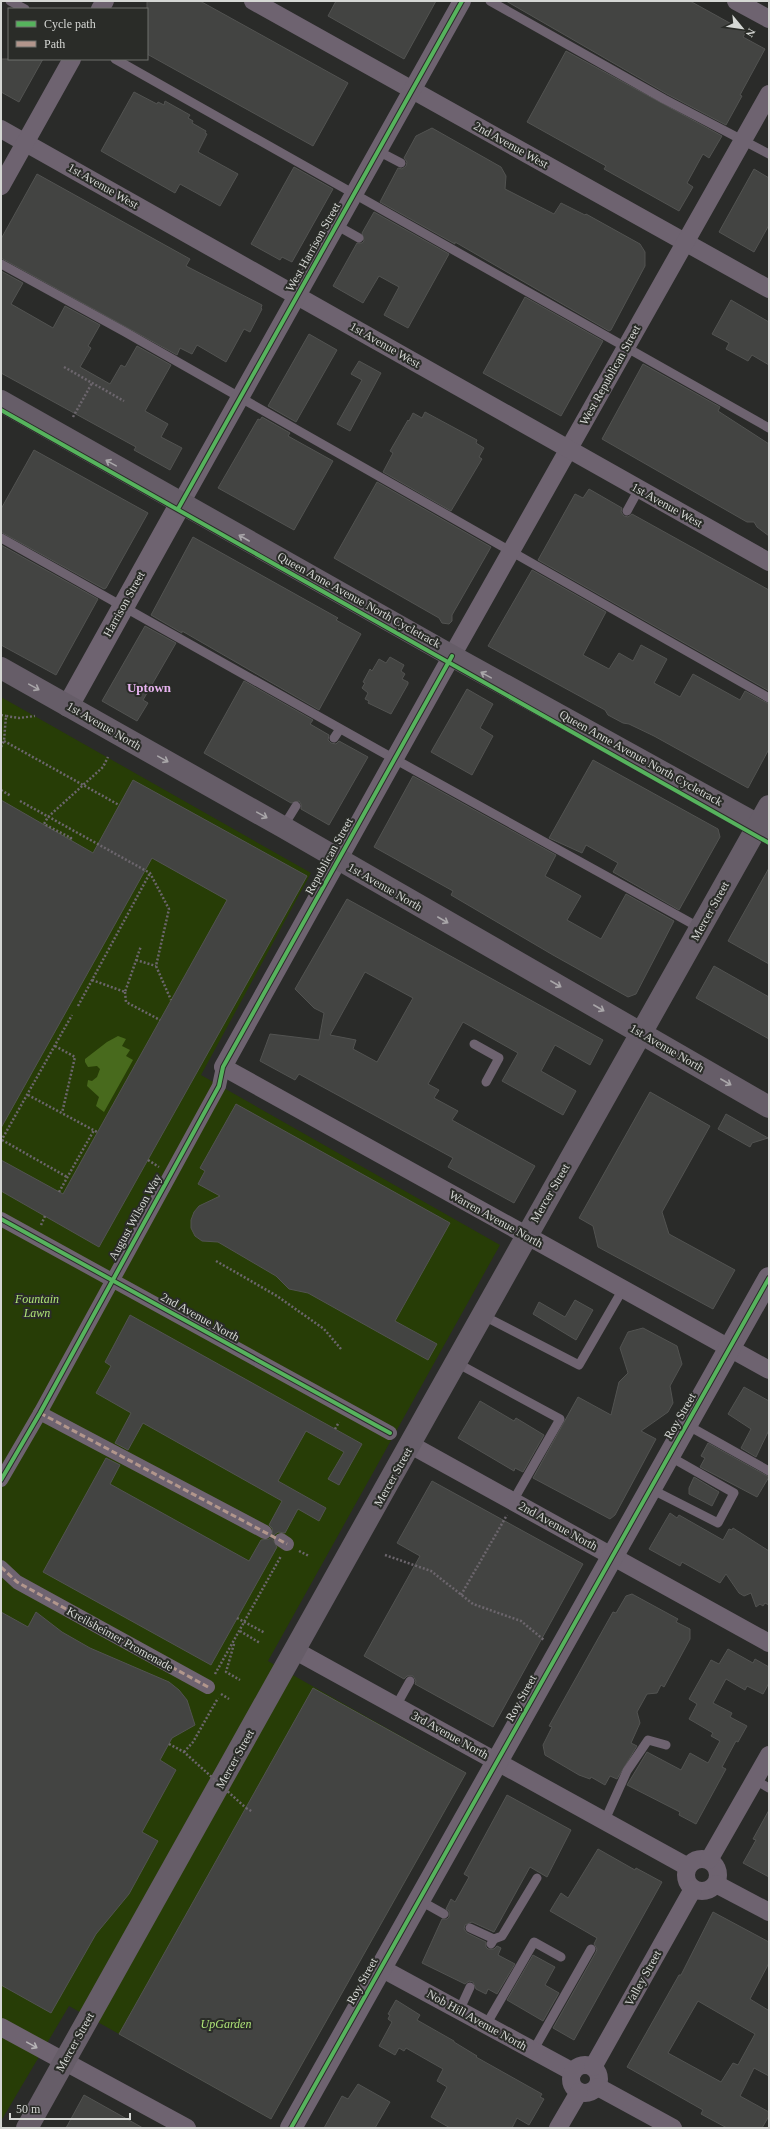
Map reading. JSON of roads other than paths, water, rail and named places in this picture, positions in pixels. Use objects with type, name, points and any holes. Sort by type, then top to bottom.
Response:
[{"type":"main road","points":[[1,401],[452,656],[764,828]]},
{"type":"main road","name":"1st Avenue North","points":[[1,668],[283,827],[338,860],[642,1033],[768,1103]]},
{"type":"main road","name":"Mercer Street","points":[[27,2128],[296,1651],[411,1445],[455,1362],[700,928],[764,828],[769,806]]},
{"type":"street","name":"2nd Avenue West","points":[[253,1],[769,289]]},
{"type":"street","name":"West Harrison Street","points":[[181,503],[462,1]]},
{"type":"street","points":[[736,1],[769,19]]},
{"type":"street","points":[[1,186],[71,60]]},
{"type":"street","name":"West Republican Street","points":[[452,656],[769,94]]},
{"type":"street","name":"1st Avenue West","points":[[1,129],[769,562]]},
{"type":"street","name":"Harrison Street","points":[[68,706],[181,503]]},
{"type":"street","name":"Republican Street","points":[[223,1067],[452,656]]},
{"type":"street","name":"Warren Avenue North","points":[[223,1067],[769,1370]]},
{"type":"street","name":"August Wilson Way","points":[[1,1480],[40,1413],[111,1280],[219,1086],[223,1067]]},
{"type":"street","name":"2nd Avenue North","points":[[1,1219],[390,1433]]},
{"type":"street","name":"Roy Street","points":[[290,2128],[769,1278]]},
{"type":"street","points":[[40,1413],[265,1532]]},
{"type":"street","name":"2nd Avenue North","points":[[411,1445],[510,1507],[613,1556],[769,1643]]},
{"type":"street","name":"Kreilsheimer Promenade","points":[[1,1567],[17,1582],[214,1691]]},
{"type":"street","name":"3rd Avenue North","points":[[296,1651],[688,1867]]},
{"type":"street","points":[[710,1860],[762,1784],[769,1755]]},
{"type":"street","points":[[698,1859],[710,1860],[718,1871],[716,1884],[710,1890],[704,1891],[693,1889],[686,1880],[688,1867],[698,1859]]},
{"type":"street","points":[[716,1884],[769,1912]]},
{"type":"street","name":"Valley Street","points":[[593,2067],[693,1889]]},
{"type":"street","name":"Nob Hill Avenue North","points":[[381,1968],[573,2072]]},
{"type":"street","points":[[1,2027],[64,2062],[92,2075],[187,2128]]},
{"type":"street","points":[[581,2065],[593,2067],[600,2076],[598,2087],[587,2094],[579,2092],[571,2084],[573,2072],[581,2065]]},
{"type":"street","points":[[598,2087],[673,2128]]},
{"type":"street","points":[[558,2128],[579,2092]]},
{"type":"lane","points":[[10,1],[23,8]]},
{"type":"lane","points":[[490,1],[664,99],[769,154]]},
{"type":"lane","points":[[117,60],[769,428]]},
{"type":"lane","points":[[378,151],[401,164]]},
{"type":"lane","points":[[336,225],[360,238]]},
{"type":"lane","points":[[1,264],[240,397],[769,698]]},
{"type":"lane","points":[[627,511],[639,489]]},
{"type":"lane","points":[[1,538],[70,580],[123,606],[340,729],[700,928]]},
{"type":"lane","points":[[334,738],[340,729]]},
{"type":"lane","points":[[283,827],[296,806]]},
{"type":"lane","points":[[474,1044],[499,1058],[486,1082]]},
{"type":"lane","points":[[482,1316],[579,1365],[623,1289]]},
{"type":"lane","points":[[455,1362],[560,1419],[510,1507]]},
{"type":"lane","points":[[687,1425],[769,1471]]},
{"type":"lane","points":[[651,1488],[718,1523],[734,1493],[669,1456]]},
{"type":"lane","points":[[396,1706],[410,1682]]},
{"type":"lane","points":[[605,1820],[627,1771],[648,1740],[666,1745]]},
{"type":"lane","points":[[470,1928],[493,1942],[502,1936],[537,1878]]},
{"type":"lane","points":[[419,1900],[444,1914]]},
{"type":"lane","points":[[486,2025],[534,1942],[561,1957]]},
{"type":"lane","points":[[533,2051],[591,1949]]},
{"type":"lane","points":[[459,2011],[470,1987]]},
{"type":"district","name":"Uptown","points":[[149,687]]},
{"type":"park label","name":"Fountain Lawn","points":[[37,1306]]},
{"type":"park label","name":"UpGarden","points":[[226,2024]]}]
